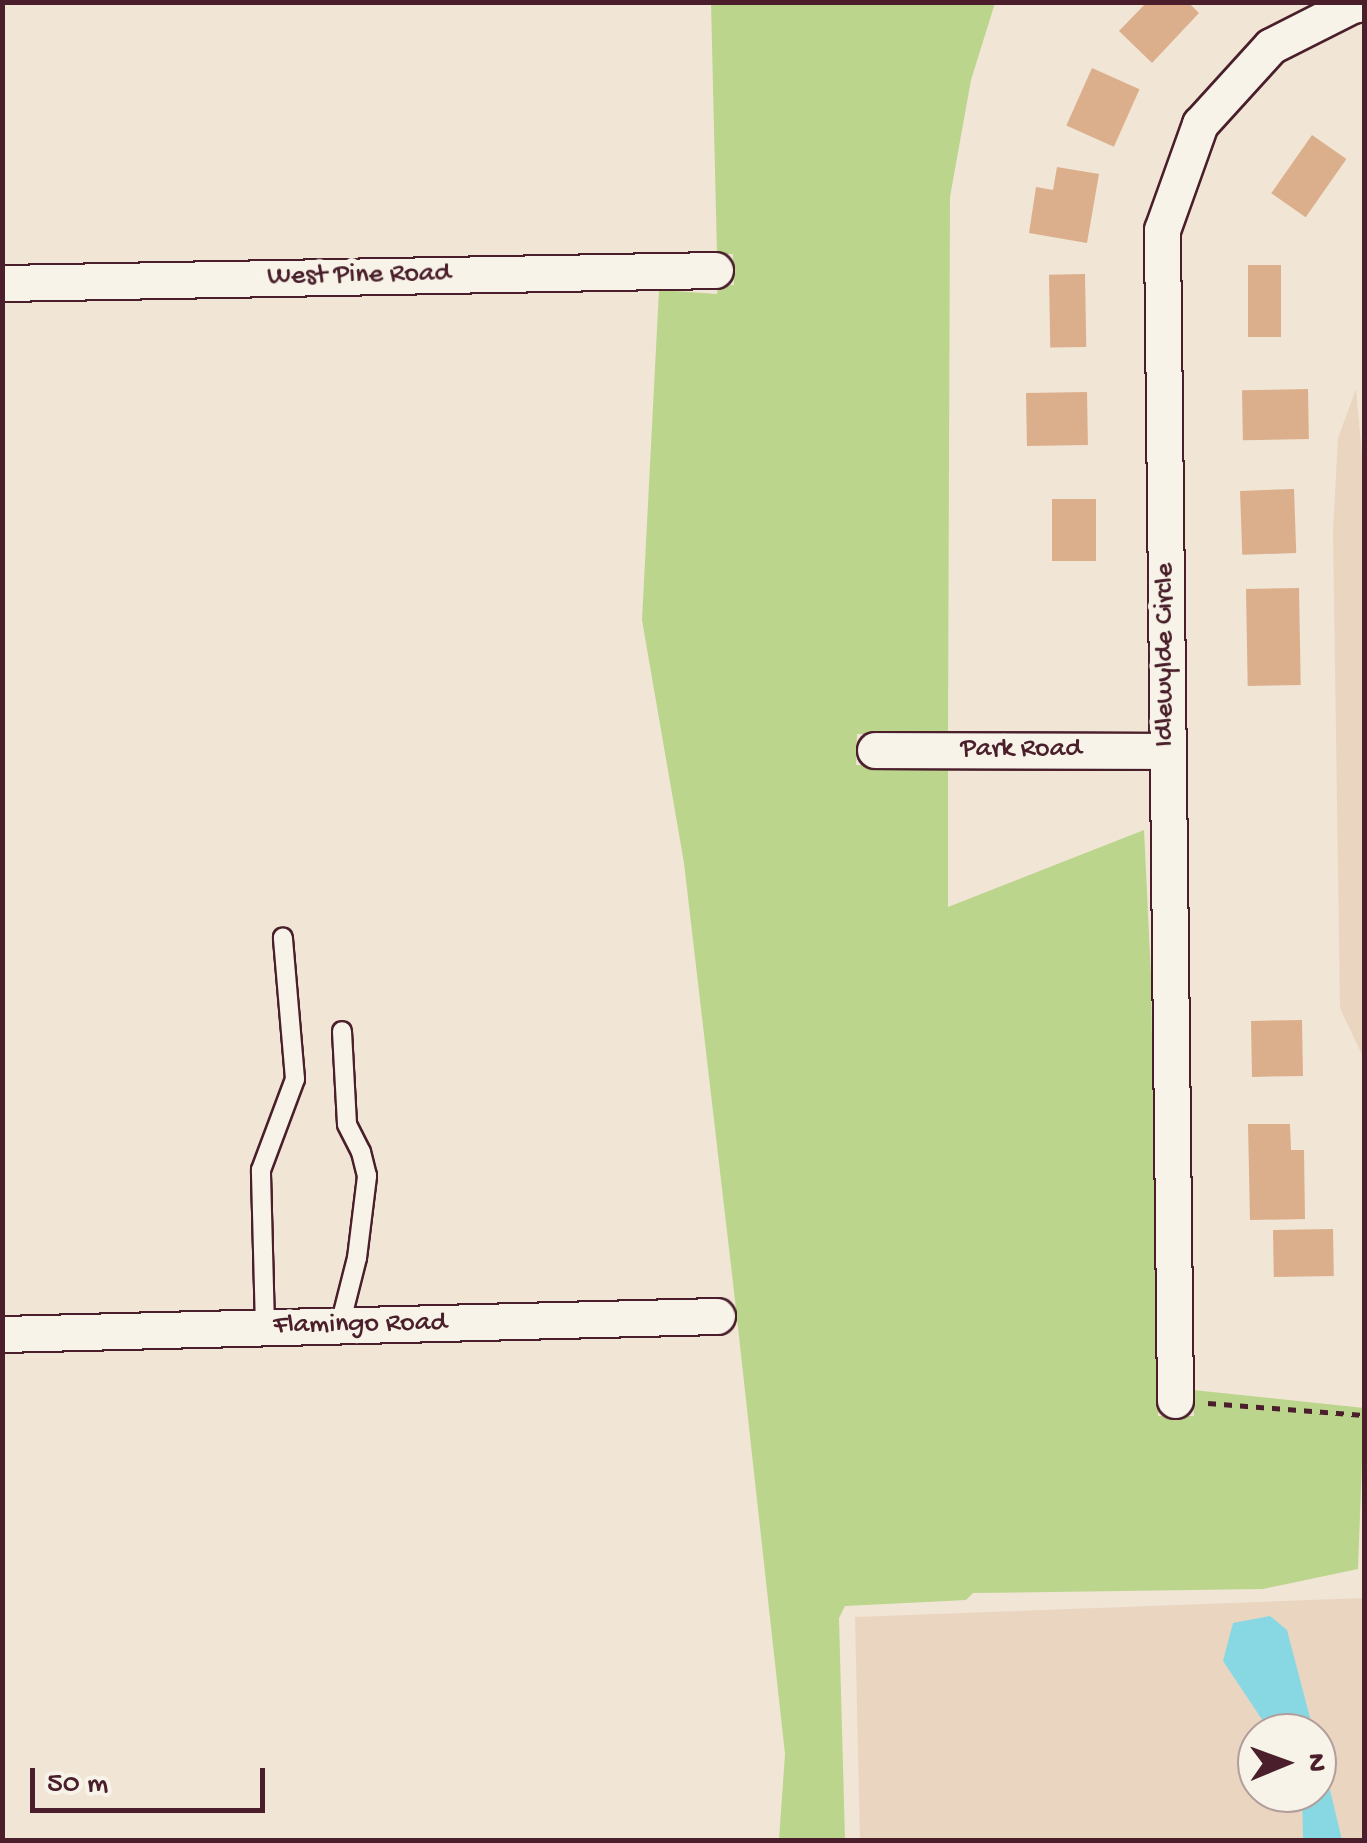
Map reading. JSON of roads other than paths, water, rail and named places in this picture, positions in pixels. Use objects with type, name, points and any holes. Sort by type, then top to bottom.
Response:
[{"type":"street","name":"Idlewylde Circle","points":[[1176,1400],[1162,230],[1200,124],[1271,46],[1352,5],[1364,3]]},
{"type":"street","name":"West Pine Road","points":[[2,282],[715,270]]},
{"type":"street","name":"Park Road","points":[[874,750],[1167,751]]},
{"type":"street","name":"Flamingo Road","points":[[2,1334],[717,1316]]},
{"type":"lane","points":[[265,1327],[261,1170],[295,1079],[284,938]]},
{"type":"lane","points":[[340,1325],[356,1258],[366,1176],[362,1152],[347,1124],[342,1031]]},
{"type":"water","points":[[1270,1616],[1287,1630],[1309,1713],[1258,1713],[1223,1661],[1233,1623]]},
{"type":"water","points":[[1302,1813],[1336,1813],[1342,1840],[1303,1840]]}]
